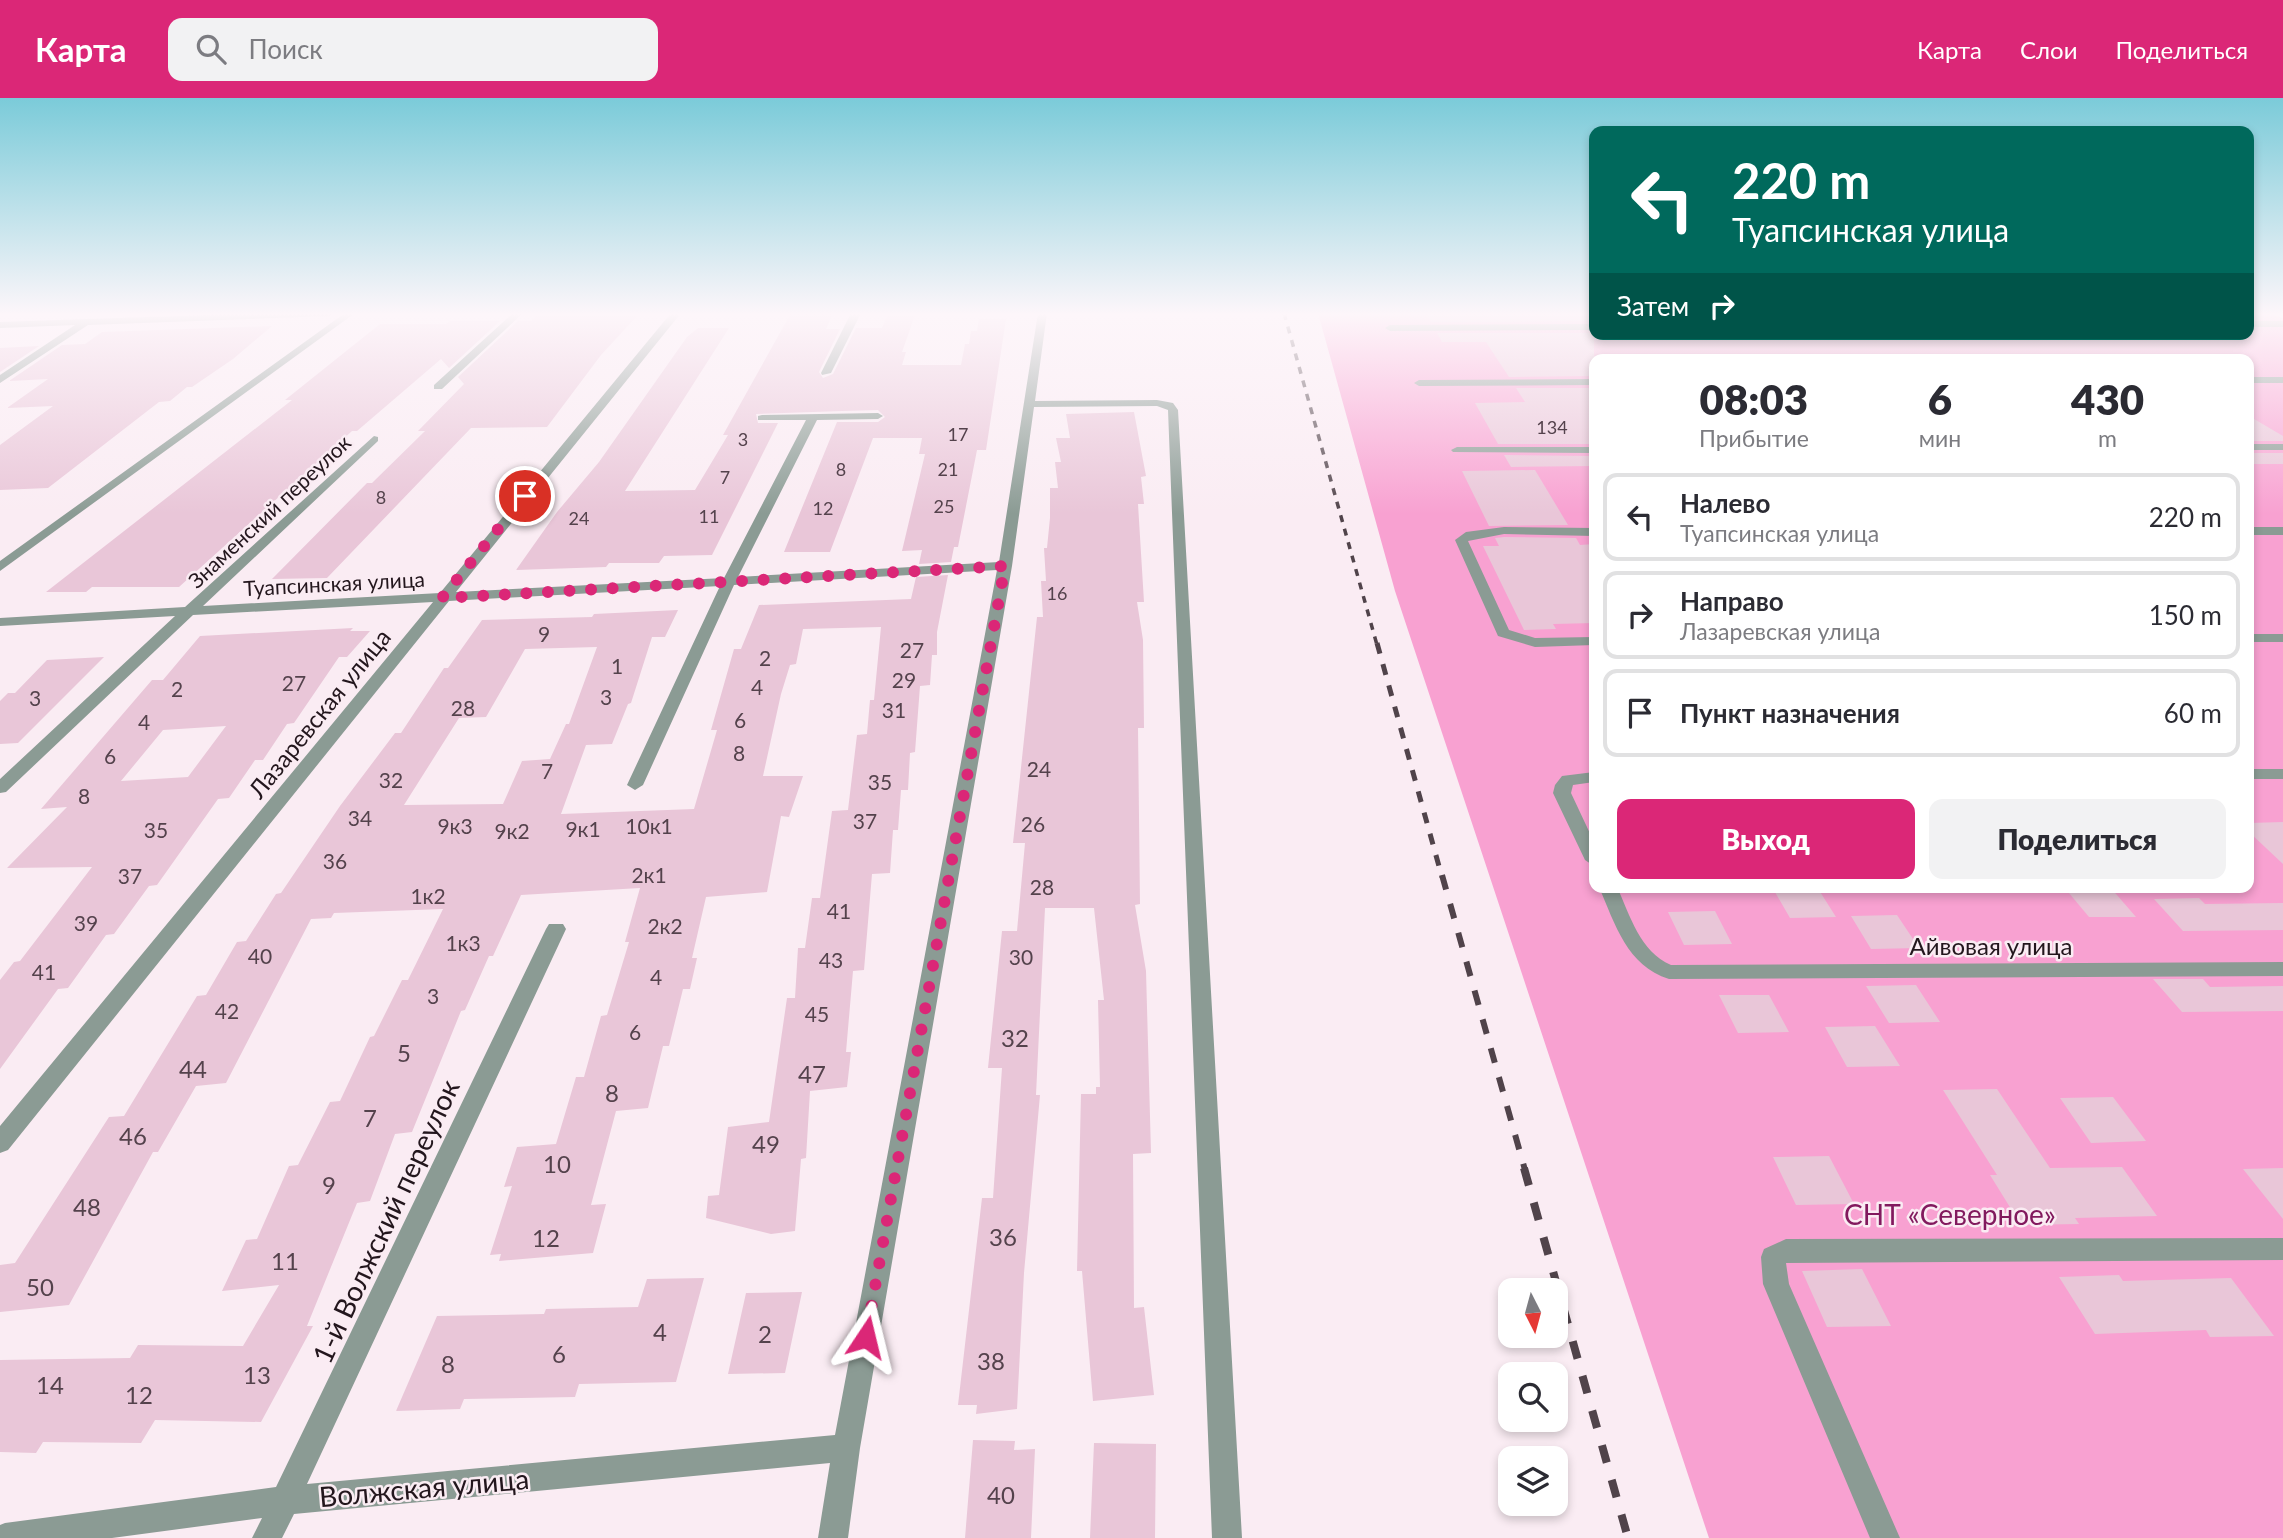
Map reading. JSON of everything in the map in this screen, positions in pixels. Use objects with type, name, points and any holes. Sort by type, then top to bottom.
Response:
[{"type":"street","points":[[0,567],[257,380]]},
{"type":"street","points":[[438,387],[445,380]]},
{"type":"street","name":"Лазаревская улица","points":[[0,1143],[621,380]]},
{"type":"street","points":[[833,1538],[846,1448],[1005,566],[1032,380]]},
{"type":"street","points":[[1419,383],[1589,382]]},
{"type":"street","points":[[1029,404],[1157,403],[1169,405],[1172,410],[1227,1538]]},
{"type":"street","points":[[762,418],[878,416]]},
{"type":"street","points":[[635,785],[729,582],[813,417]]},
{"type":"street","name":"Знаменский переулок","points":[[0,788],[374,439]]},
{"type":"street","points":[[2254,447],[2283,447]]},
{"type":"street","points":[[1457,450],[1589,450]]},
{"type":"street","points":[[2254,531],[2283,531]]},
{"type":"street","points":[[1589,532],[1489,532],[1467,535],[1461,540],[1499,628],[1512,639],[1528,642],[1589,641]]},
{"type":"street","name":"Туапсинская улица","points":[[0,622],[1005,566]]},
{"type":"street","points":[[2254,638],[2283,638]]},
{"type":"street","points":[[2254,774],[2283,774]]},
{"type":"street","points":[[1588,777],[1568,780],[1563,785],[1562,793],[1589,850]]},
{"type":"street","name":"Айвовая улица","points":[[1611,893],[1641,956],[1655,968],[1700,973],[2283,970]]},
{"type":"street","name":"1-й Волжский переулок","points":[[267,1538],[556,929]]},
{"type":"street","points":[[1885,1538],[1776,1283],[1773,1258],[1786,1250],[2283,1249]]},
{"type":"street","name":"Волжская улица","points":[[5,1538],[285,1500],[846,1448]]},
{"type":"green space","name":"СНТ «Северное»","points":[[1337,380],[1589,380],[1589,893],[2254,893],[2254,380],[2283,380],[2283,1538],[1709,1538],[1395,591]]},
{"type":"building","points":[[46,380],[202,380],[187,387],[170,401],[159,402],[48,488],[0,490],[0,445],[53,406],[7,408]]},
{"type":"building","points":[[310,380],[416,380],[357,431],[352,431],[179,587],[92,587],[86,592],[46,592],[292,400],[285,400]]},
{"type":"building","points":[[461,380],[582,380],[547,427],[471,428],[327,578],[272,579],[367,483],[372,483],[425,431],[418,431],[464,384]]},
{"type":"building","points":[[657,380],[696,380],[625,491],[695,490],[728,435],[723,435],[754,380],[997,380],[986,450],[977,450],[958,547],[954,547],[951,562],[919,564],[922,550],[902,551],[925,454],[919,454],[922,438],[873,438],[830,552],[784,552],[837,422],[878,422],[885,417],[878,410],[756,414],[758,423],[778,423],[712,555],[664,556],[659,563],[609,563],[606,567],[516,570],[557,512],[599,462]]},
{"type":"building","points":[[1516,388],[1589,388],[1589,444],[1498,444],[1475,403],[1525,402]]},
{"type":"building","points":[[1134,412],[1146,476],[1141,477],[1144,504],[1138,504],[1144,602],[1137,602],[1143,640],[1144,728],[1138,728],[1140,904],[1135,905],[1146,971],[1151,1153],[1133,1154],[1134,1308],[1144,1307],[1154,1395],[1093,1401],[1082,1271],[1077,1271],[1081,1094],[1096,1094],[1096,1087],[1100,1087],[1098,1000],[1104,1000],[1094,908],[1045,908],[1036,1095],[1040,1095],[1024,1273],[1017,1409],[976,1414],[977,1405],[958,1405],[982,1198],[993,1198],[1002,1068],[988,1068],[1002,931],[1017,931],[1025,843],[1013,843],[1037,617],[1043,617],[1041,581],[1046,581],[1044,548],[1047,548],[1050,518],[1050,488],[1058,488],[1055,462],[1061,462],[1056,438],[1070,438],[1066,414]]},
{"type":"building","points":[[2254,419],[2283,436],[2283,441],[2254,441]]},
{"type":"building","points":[[2254,453],[2283,453],[2283,464],[2254,464]]},
{"type":"building","points":[[1504,455],[1589,456],[1589,466],[1511,467]]},
{"type":"building","points":[[1535,470],[1568,525],[1489,526],[1462,471]]},
{"type":"building","points":[[1495,538],[1576,538],[1580,545],[1589,544],[1589,623],[1553,624],[1556,629],[1524,630],[1483,546],[1499,546]]},
{"type":"building","points":[[948,575],[937,632],[937,655],[932,655],[930,685],[920,686],[915,752],[910,753],[908,790],[901,790],[898,830],[893,830],[890,873],[872,874],[864,970],[853,971],[846,1052],[851,1052],[847,1087],[810,1091],[806,1158],[801,1159],[795,1231],[771,1234],[706,1218],[708,1196],[719,1195],[728,1127],[769,1122],[787,998],[795,998],[798,948],[805,948],[812,898],[820,898],[832,811],[848,810],[857,735],[867,734],[870,700],[874,700],[881,627],[803,629],[796,664],[790,665],[781,694],[763,776],[803,776],[789,817],[781,816],[767,892],[706,897],[692,958],[697,958],[690,989],[683,989],[669,1046],[663,1046],[648,1108],[616,1111],[591,1205],[606,1204],[593,1253],[499,1261],[501,1254],[490,1255],[512,1186],[504,1187],[517,1147],[556,1144],[576,1077],[584,1077],[601,1016],[607,1015],[629,942],[625,942],[640,888],[521,895],[493,956],[489,956],[465,1010],[461,1011],[412,1132],[395,1134],[370,1201],[357,1203],[307,1326],[313,1326],[261,1422],[155,1420],[141,1443],[43,1442],[36,1453],[0,1452],[0,1360],[130,1358],[138,1345],[243,1346],[279,1285],[222,1291],[246,1240],[257,1239],[289,1166],[298,1165],[330,1102],[340,1101],[370,1037],[374,1036],[402,980],[408,980],[443,909],[334,913],[331,918],[311,919],[226,1083],[196,1086],[158,1152],[153,1152],[69,1305],[0,1312],[0,1265],[15,1263],[109,1117],[124,1116],[197,996],[206,995],[237,942],[246,941],[276,894],[281,893],[340,806],[395,733],[401,733],[444,668],[448,668],[482,620],[592,617],[594,614],[678,610],[665,637],[652,637],[631,703],[628,704],[612,744],[586,745],[561,814],[694,809],[717,730],[711,730],[734,649],[741,649],[759,605],[911,599],[916,577]],"holes":[[[597,647],[569,724],[566,724],[550,759],[522,761],[503,804],[404,805],[459,718],[486,717],[525,649]]]},
{"type":"building","points":[[353,628],[350,631],[370,631],[347,657],[339,657],[294,723],[287,724],[263,760],[255,760],[229,798],[218,799],[157,885],[149,886],[114,934],[106,935],[68,988],[58,989],[0,1069],[0,980],[14,962],[20,961],[92,867],[7,868],[67,807],[41,809],[152,680],[163,680],[200,636]],"holes":[[[226,726],[188,777],[121,781],[163,730]]]},
{"type":"building","points":[[104,657],[18,743],[0,744],[0,701],[8,693],[15,693],[47,660]]},
{"type":"building","points":[[2283,822],[2283,864],[2254,837],[2254,823]]},
{"type":"building","points":[[1775,893],[1821,893],[1836,917],[1790,918]]},
{"type":"building","points":[[2069,893],[2115,893],[2136,917],[2089,917]]},
{"type":"building","points":[[2199,898],[2205,904],[2283,903],[2283,930],[2183,931],[2154,899]]},
{"type":"building","points":[[1715,911],[1732,944],[1684,945],[1668,912]]},
{"type":"building","points":[[1897,915],[1919,948],[1871,949],[1851,916]]},
{"type":"building","points":[[2153,979],[2203,979],[2210,987],[2283,986],[2283,1011],[2182,1012]]},
{"type":"building","points":[[1916,985],[1940,1022],[1889,1023],[1866,986]]},
{"type":"building","points":[[1719,995],[1769,995],[1789,1032],[1738,1033]]},
{"type":"building","points":[[1875,1026],[1900,1066],[1847,1067],[1825,1027]]},
{"type":"building","points":[[1997,1089],[2050,1168],[2122,1167],[2157,1216],[2075,1218],[2079,1224],[2021,1225],[1990,1175],[1997,1175],[1943,1090]]},
{"type":"building","points":[[2113,1097],[2146,1141],[2091,1143],[2060,1098]]},
{"type":"building","points":[[1829,1156],[1854,1204],[1796,1205],[1773,1157]]},
{"type":"building","points":[[2283,1168],[2283,1219],[2243,1169]]},
{"type":"building","points":[[1862,1269],[1891,1326],[1827,1327],[1802,1271]]},
{"type":"building","points":[[2119,1275],[2123,1281],[2231,1278],[2274,1336],[2210,1337],[2206,1330],[2095,1334],[2059,1277]]},
{"type":"building","points":[[704,1278],[676,1382],[579,1384],[575,1397],[464,1399],[460,1409],[396,1411],[437,1316],[544,1314],[546,1309],[638,1307],[647,1279]]},
{"type":"building","points":[[802,1292],[785,1373],[728,1374],[746,1293]]},
{"type":"building","points":[[973,1440],[1015,1441],[1014,1450],[1035,1449],[1031,1538],[965,1538]]},
{"type":"building","points":[[1094,1443],[1156,1444],[1155,1538],[1090,1538]]},
{"type":"railway","points":[[1303,380],[1377,645]]},
{"type":"railway","points":[[1377,643],[1442,877]]},
{"type":"railway","points":[[1442,875],[1525,1170]]},
{"type":"railway","points":[[1524,1168],[1628,1538]]},
{"type":"route","points":[[525,496],[442,598],[1005,566],[866,1337]]}]
